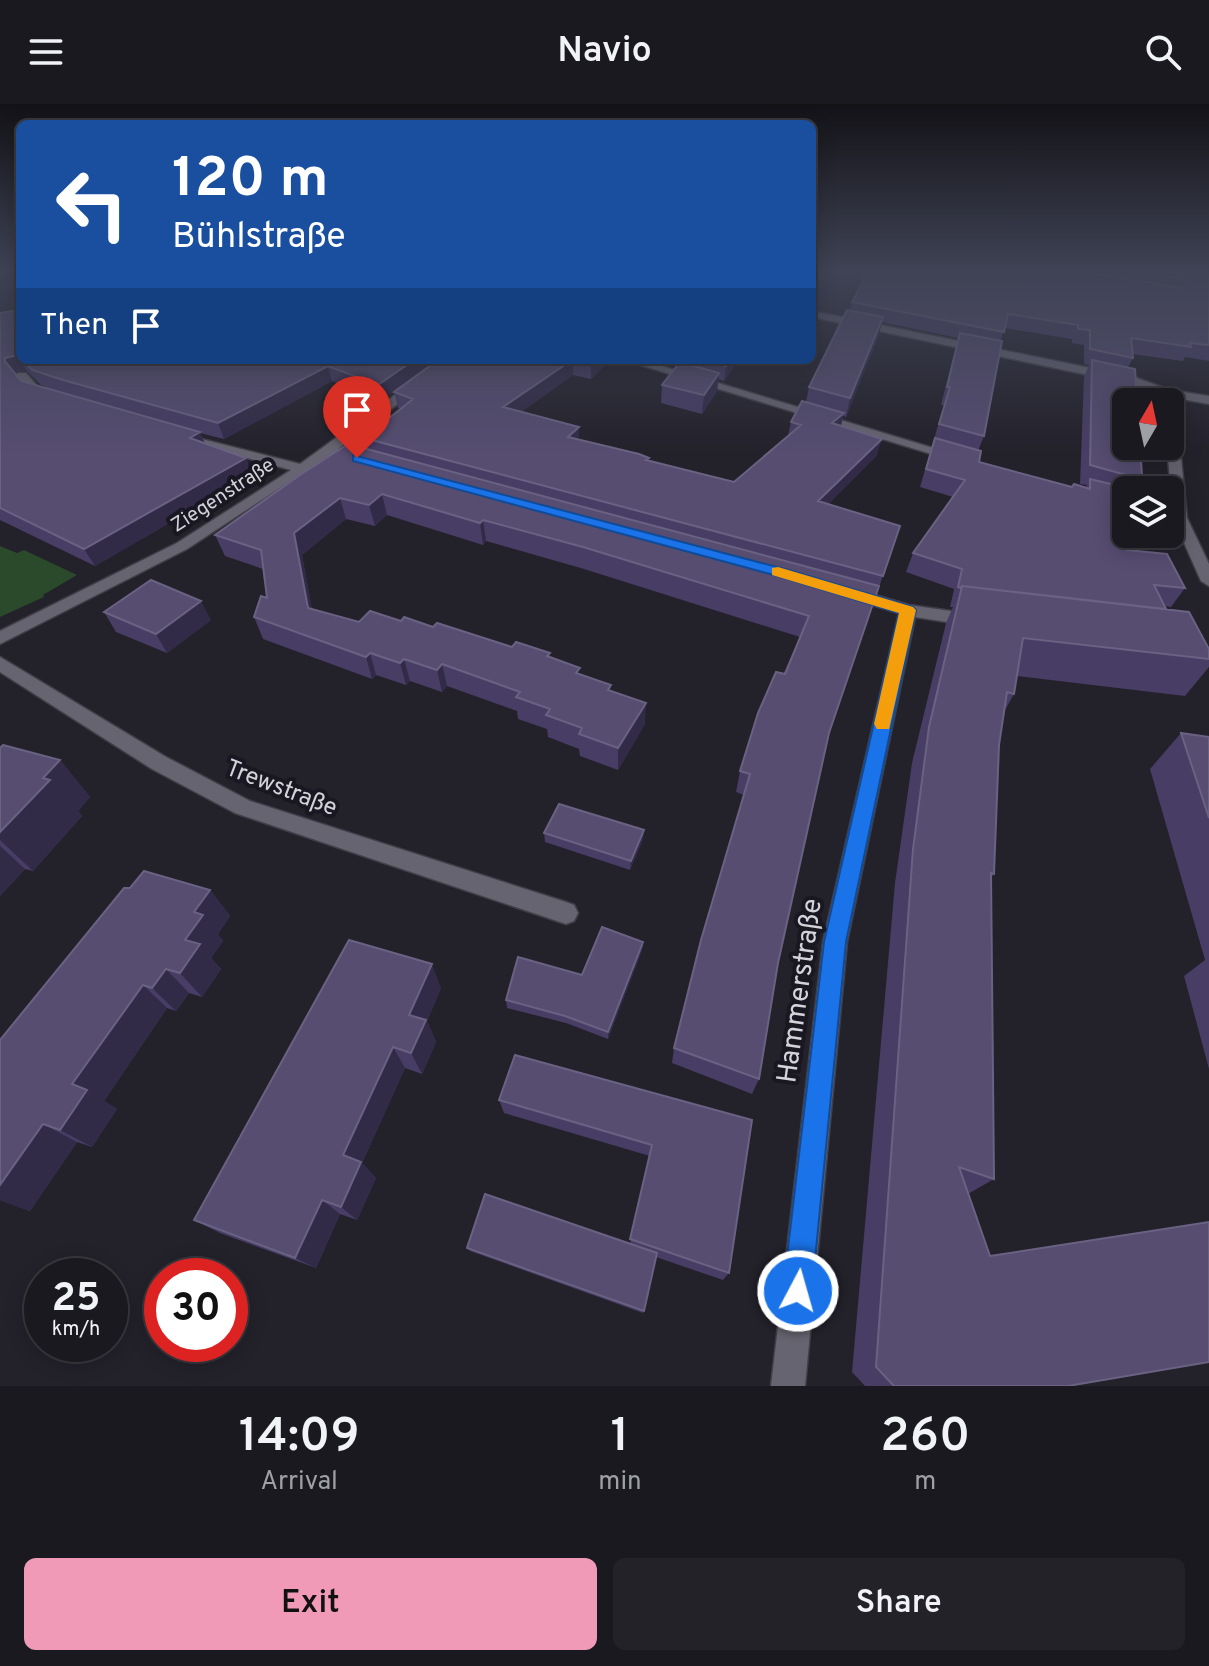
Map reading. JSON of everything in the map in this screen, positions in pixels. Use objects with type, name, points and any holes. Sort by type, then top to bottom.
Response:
[{"type":"street","points":[[902,333],[1134,381],[1146,388]]},
{"type":"street","name":"Ziegenstraße","points":[[0,638],[182,546],[302,469],[445,364]]},
{"type":"street","points":[[644,364],[973,461]]},
{"type":"street","points":[[22,375],[35,391],[66,402]]},
{"type":"street","points":[[1184,401],[1209,400]]},
{"type":"street","points":[[169,432],[302,469]]},
{"type":"street","points":[[327,450],[372,462]]},
{"type":"street","points":[[1184,533],[1209,581]]},
{"type":"street","points":[[828,586],[908,610],[982,621]]},
{"type":"street","name":"Hammerstraße","points":[[788,1386],[835,942],[908,610]]},
{"type":"street","name":"Trewstraße","points":[[0,663],[159,763],[243,807],[566,913]]},
{"type":"green space","points":[[0,546],[17,553],[24,550],[77,575],[44,597],[0,617]]},
{"type":"building","points":[[0,333],[16,333],[16,355],[5,358],[5,361],[21,381],[200,432],[190,438],[246,458],[84,549],[0,508]]},
{"type":"building","points":[[836,333],[877,333],[850,398],[809,387]]},
{"type":"building","points":[[960,333],[1002,341],[984,436],[939,424]]},
{"type":"building","points":[[1090,333],[1209,333],[1209,345],[1190,343],[1191,347],[1131,338],[1133,358],[1090,349]]},
{"type":"building","points":[[1092,360],[1135,369],[1136,388],[1112,388],[1112,460],[1141,460],[1142,476],[1130,476],[1090,465]]},
{"type":"building","points":[[27,364],[408,364],[378,385],[328,366],[218,423],[32,370]]},
{"type":"building","points":[[432,364],[566,364],[503,407],[579,427],[568,437],[734,482],[801,425],[791,422],[802,401],[844,413],[832,423],[882,439],[818,501],[900,526],[883,576],[364,438],[413,399],[394,392]]},
{"type":"building","points":[[678,364],[719,373],[704,395],[662,385]]},
{"type":"building","points":[[935,438],[981,451],[979,462],[1072,487],[1074,484],[1090,489],[1090,479],[1112,484],[1112,548],[1167,554],[1185,588],[1154,585],[1166,609],[958,587],[962,569],[913,553],[965,480],[926,469]]},
{"type":"building","points":[[348,444],[879,586],[829,733],[778,963],[759,1079],[674,1048],[701,940],[750,774],[740,771],[758,713],[776,672],[785,674],[809,616],[583,547],[483,520],[480,523],[382,494],[369,505],[340,498],[294,533],[308,608],[359,622],[370,611],[401,621],[404,617],[433,627],[437,623],[512,647],[516,642],[550,653],[547,656],[580,668],[576,673],[611,685],[608,690],[646,703],[618,748],[579,734],[582,728],[546,715],[550,709],[516,697],[520,692],[442,664],[437,670],[404,659],[400,663],[370,653],[366,657],[254,617],[261,596],[267,598],[261,550],[215,535]]},
{"type":"building","points":[[151,580],[201,601],[156,634],[104,612]]},
{"type":"building","points":[[962,586],[1189,612],[1209,649],[1209,659],[1023,638],[1014,694],[1007,692],[999,745],[994,874],[991,873],[994,1179],[959,1167],[990,1256],[1209,1222],[1209,1362],[1068,1386],[894,1386],[876,1367],[913,849],[929,727]]},
{"type":"building","points":[[1181,733],[1209,737],[1209,818]]},
{"type":"building","points":[[3,745],[60,760],[43,778],[50,780],[0,832],[0,748]]},
{"type":"building","points":[[559,804],[644,830],[631,861],[544,833]]},
{"type":"building","points":[[144,871],[210,890],[194,912],[203,915],[185,940],[200,944],[180,973],[166,969],[152,988],[143,985],[72,1084],[87,1090],[60,1130],[43,1124],[0,1185],[0,1040],[124,888],[130,888]]},
{"type":"building","points":[[602,927],[643,942],[608,1032],[506,1000],[518,957],[582,975]]},
{"type":"building","points":[[349,940],[432,964],[409,1015],[426,1020],[411,1053],[393,1047],[343,1155],[361,1162],[341,1207],[322,1200],[295,1258],[194,1220]]},
{"type":"building","points":[[515,1055],[752,1120],[729,1273],[630,1239],[652,1145],[499,1100]]},
{"type":"building","points":[[485,1194],[657,1253],[644,1311],[467,1248]]},
{"type":"slow traffic","points":[[778,571],[908,610],[883,724]]},
{"type":"route","points":[[357,458],[908,610],[835,942],[798,1291]]}]
